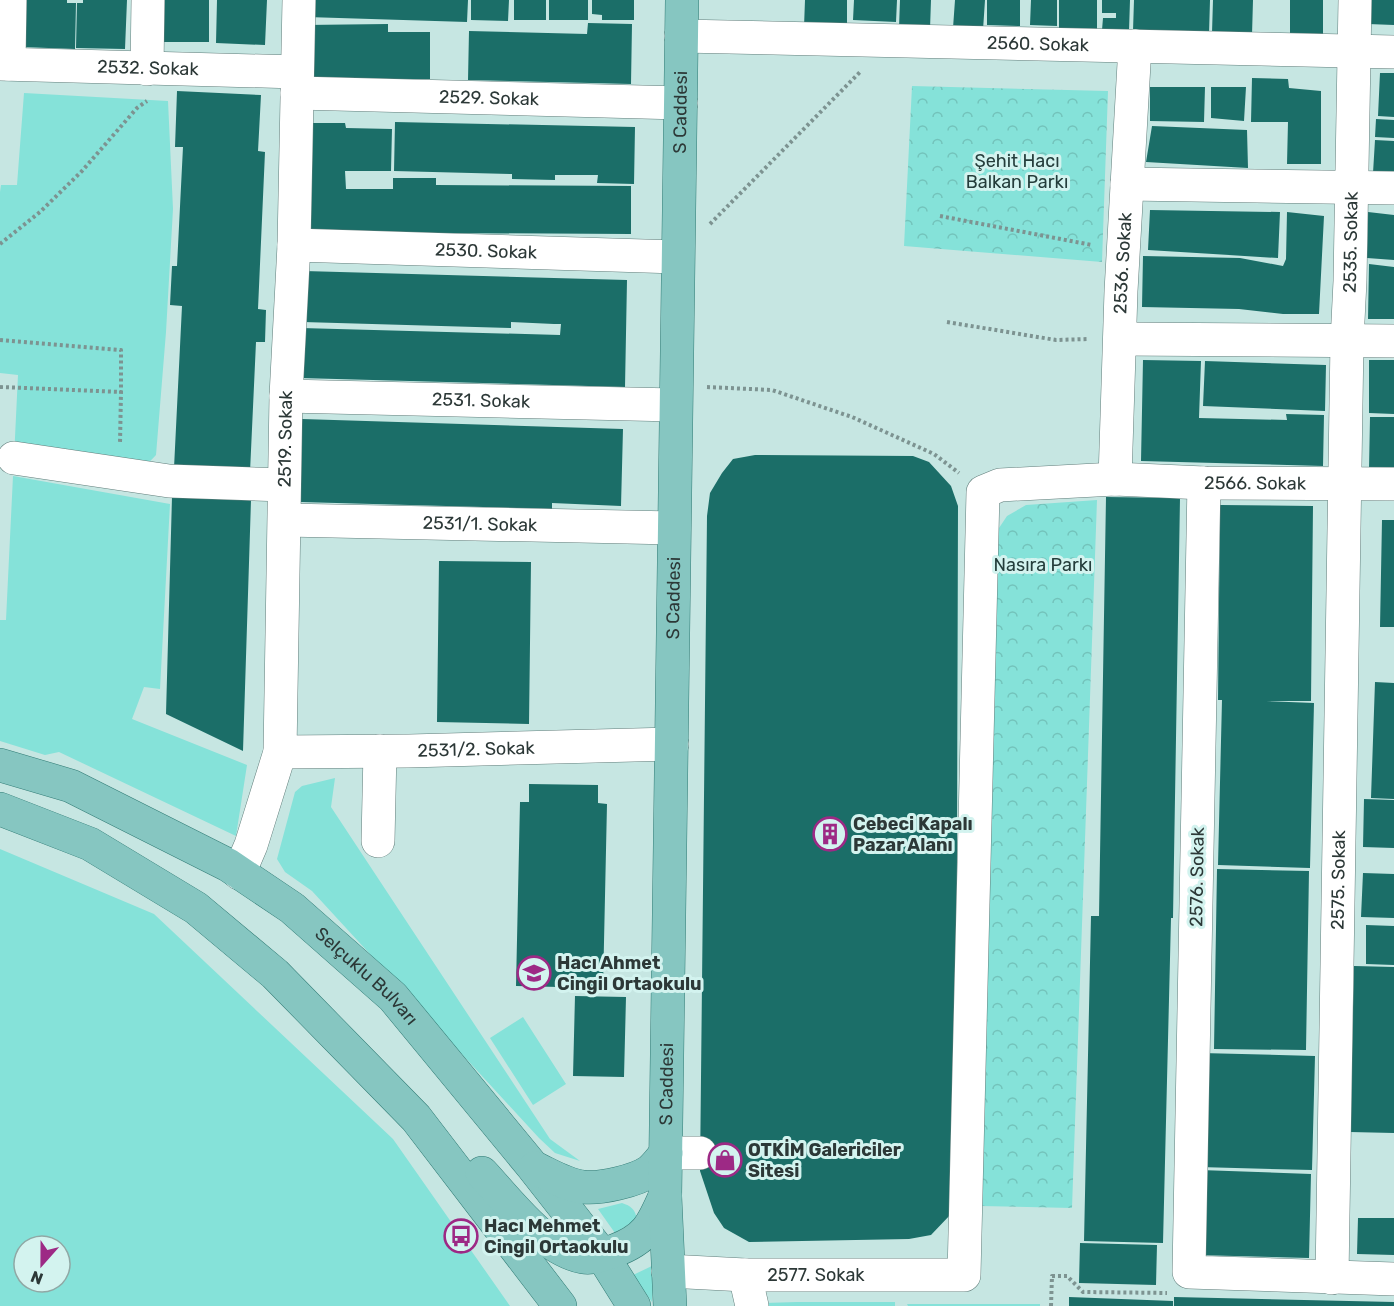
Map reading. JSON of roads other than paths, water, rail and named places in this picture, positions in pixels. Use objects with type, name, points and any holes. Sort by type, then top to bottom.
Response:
[{"type":"main road","name":"S Caddesi","points":[[670,1306],[665,1196],[682,0]]},
{"type":"main road","name":"Selçuklu Bulvarı","points":[[0,765],[71,786],[191,844],[292,908],[393,997],[602,1255],[634,1306]]},
{"type":"main road","points":[[0,809],[90,844],[196,908],[275,974],[416,1118],[478,1169],[538,1233],[566,1252],[585,1258],[602,1255],[633,1244],[652,1225],[665,1196]]},
{"type":"main road","points":[[416,1118],[560,1306]]},
{"type":"main road","points":[[533,1167],[565,1182],[583,1187],[606,1186],[650,1171],[666,1153]]},
{"type":"street","points":[[4,64],[10,0]]},
{"type":"street","points":[[147,69],[148,0]]},
{"type":"street","name":"2519. Sokak","points":[[239,873],[254,836],[280,752],[286,396],[294,244],[299,0]]},
{"type":"street","name":"2535. Sokak","points":[[1345,484],[1355,0]]},
{"type":"street","name":"2560. Sokak","points":[[681,36],[1394,52]]},
{"type":"street","name":"2536. Sokak","points":[[1115,479],[1135,46]]},
{"type":"street","name":"2532. Sokak","points":[[4,64],[147,69],[297,82]]},
{"type":"street","name":"2529. Sokak","points":[[297,82],[681,103]]},
{"type":"street","points":[[1127,184],[1394,188]]},
{"type":"street","name":"2530. Sokak","points":[[294,244],[677,257]]},
{"type":"street","points":[[1120,339],[1394,341]]},
{"type":"street","name":"2531. Sokak","points":[[286,396],[675,395]]},
{"type":"street","points":[[14,458],[169,481],[285,485]]},
{"type":"street","name":"2566. Sokak","points":[[964,1275],[983,492],[1000,485],[1115,479],[1204,483],[1394,484]]},
{"type":"street","name":"2576. Sokak","points":[[1204,483],[1189,1272],[1332,1278]]},
{"type":"street","name":"2575. Sokak","points":[[1332,1278],[1345,484]]},
{"type":"street","name":"2531/1. Sokak","points":[[285,520],[674,528]]},
{"type":"street","name":"2531/2. Sokak","points":[[280,752],[672,744]]},
{"type":"street","points":[[378,841],[380,751]]},
{"type":"street","points":[[666,1153],[700,1153]]},
{"type":"street","name":"2577. Sokak","points":[[668,1271],[745,1275],[964,1275]]},
{"type":"street","points":[[745,1275],[752,1306]]},
{"type":"street","points":[[1332,1278],[1394,1279]]},
{"type":"place","name":"Cebeci Kapalı Pazar Alanı","points":[[830,834]]},
{"type":"place","name":"Hacı Ahmet Cingil Ortaokulu","points":[[534,973]]},
{"type":"place","name":"OTKİM Galericiler Sitesi","points":[[725,1160]]},
{"type":"place","name":"Hacı Mehmet Cingil Ortaokulu","points":[[461,1236]]},
{"type":"park label","name":"Şehit Hacı Balkan Parkı","points":[[1017,171]]},
{"type":"park label","name":"Nasıra Parkı","points":[[1043,565]]}]
